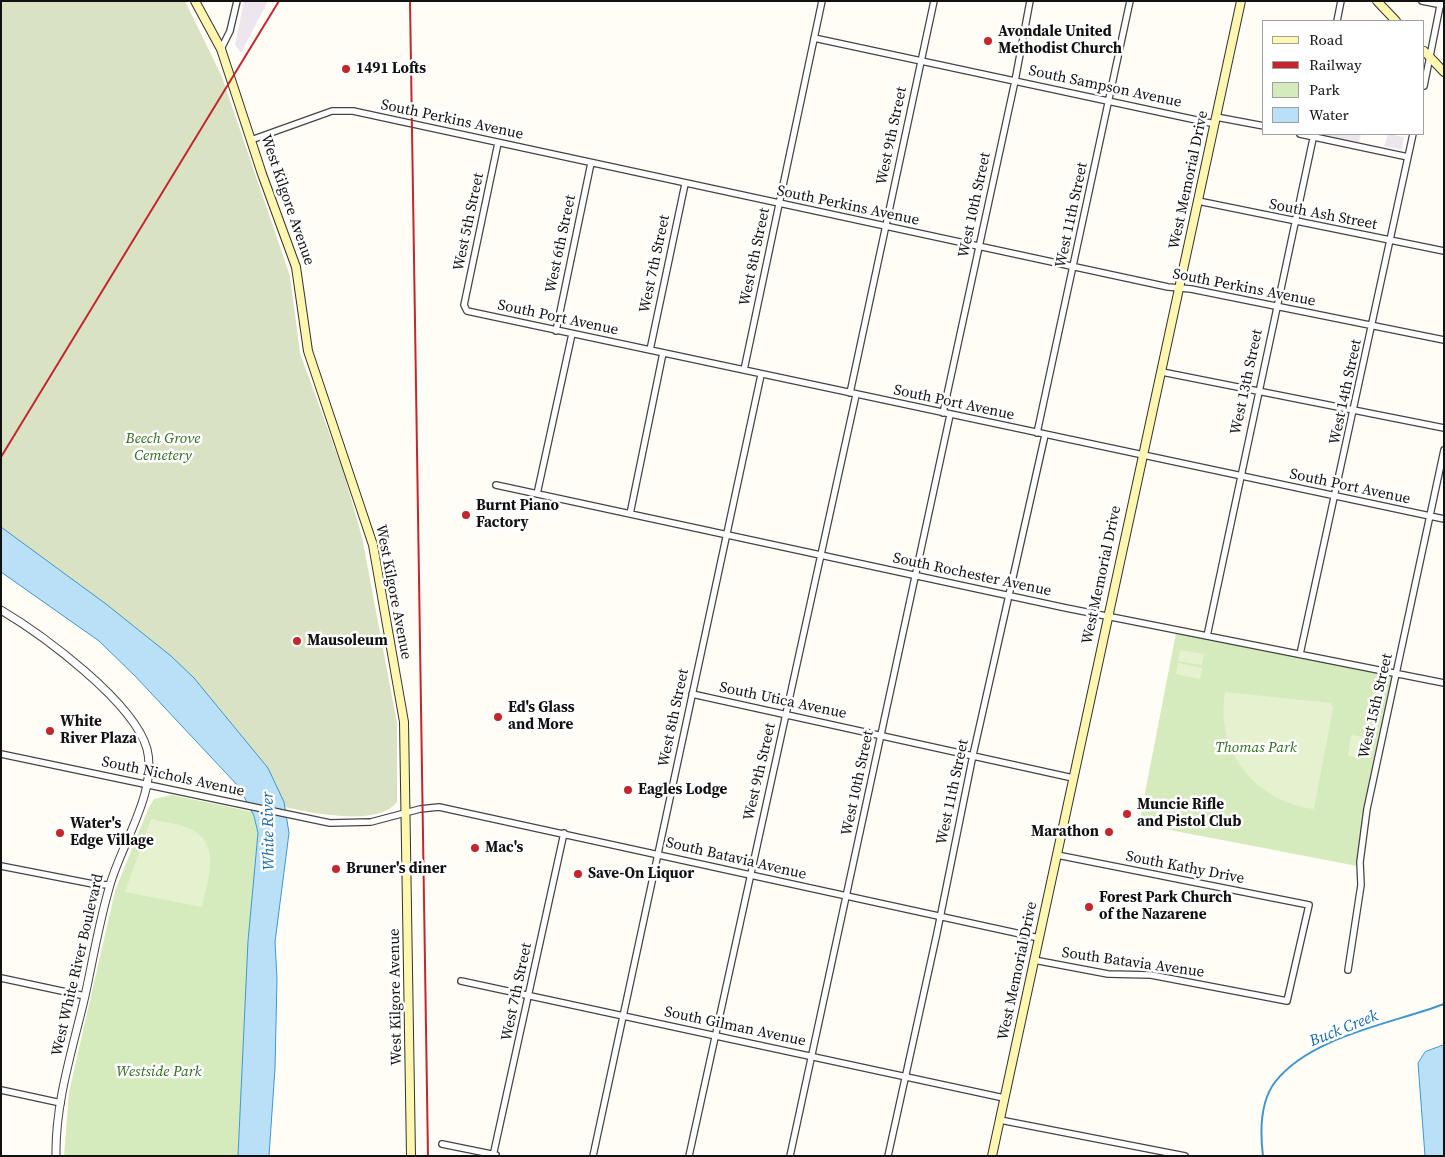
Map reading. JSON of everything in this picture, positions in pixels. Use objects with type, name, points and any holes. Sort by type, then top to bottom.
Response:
[{"type":"main road","name":"West Kilgore Avenue","points":[[195,1],[222,49],[251,140],[296,267],[308,352],[373,545],[404,722],[412,1156]]},
{"type":"main road","name":"West Memorial Drive","points":[[992,1156],[1241,1]]},
{"type":"main road","points":[[1377,1],[1395,20]]},
{"type":"main road","points":[[1425,52],[1444,72]]},
{"type":"street","points":[[222,49],[230,31],[237,1]]},
{"type":"street","name":"West 8th Street","points":[[744,370],[822,1]]},
{"type":"street","name":"West 9th Street","points":[[689,1156],[714,1035],[821,555],[886,227],[934,1]]},
{"type":"street","name":"West 10th Street","points":[[943,413],[1015,81],[1030,1]]},
{"type":"street","name":"West 11th Street","points":[[1037,433],[1130,1]]},
{"type":"street","points":[[1337,20],[1341,1]]},
{"type":"street","points":[[1422,1],[1442,4],[1425,81]]},
{"type":"street","name":"South Sampson Avenue","points":[[814,38],[1109,101],[1216,120],[1262,126]]},
{"type":"street","name":"South Perkins Avenue","points":[[251,140],[326,113],[347,110],[1073,267],[1444,340]]},
{"type":"street","points":[[1313,135],[1408,157]]},
{"type":"street","name":"West 13th Street","points":[[1208,636],[1240,476],[1313,135]]},
{"type":"street","name":"West 14th Street","points":[[1300,654],[1355,409],[1413,135]]},
{"type":"street","name":"West 5th Street","points":[[464,305],[498,143]]},
{"type":"street","name":"West 6th Street","points":[[556,330],[592,163]]},
{"type":"street","name":"West 7th Street","points":[[650,350],[686,184]]},
{"type":"street","name":"South Ash Street","points":[[1198,201],[1444,251]]},
{"type":"street","name":"South Port Avenue","points":[[464,305],[466,311],[1444,519]]},
{"type":"street","points":[[537,494],[572,334]]},
{"type":"street","points":[[630,514],[663,353]]},
{"type":"street","points":[[1162,372],[1444,428]]},
{"type":"street","name":"West 8th Street","points":[[593,1156],[761,375]]},
{"type":"street","name":"West 10th Street","points":[[790,1156],[950,415]]},
{"type":"street","name":"West 11th Street","points":[[888,1156],[973,754],[1045,435]]},
{"type":"street","name":"West 15th Street","points":[[1348,970],[1361,884],[1360,862],[1367,809],[1444,450]]},
{"type":"street","name":"South Rochester Avenue","points":[[496,485],[1107,616],[1444,682]]},
{"type":"street","name":"West White River Boulevard","points":[[1,610],[50,644],[130,715],[138,727],[148,751],[148,784],[110,885],[61,1103],[56,1156]]},
{"type":"street","name":"South Utica Avenue","points":[[692,694],[973,754],[1073,778]]},
{"type":"street","name":"South Nichols Avenue","points":[[1,754],[210,796],[318,821],[349,824],[371,822],[427,808]]},
{"type":"street","name":"South Batavia Avenue","points":[[427,808],[439,807],[564,832],[1039,938]]},
{"type":"street","name":"West 7th Street","points":[[495,1156],[564,832]]},
{"type":"street","name":"South Kathy Drive","points":[[1057,855],[1309,905],[1286,1001]]},
{"type":"street","points":[[1,866],[93,884],[110,885]]},
{"type":"street","name":"South Batavia Avenue","points":[[1034,960],[1108,974],[1151,975],[1286,1001]]},
{"type":"street","points":[[1,978],[85,996]]},
{"type":"street","name":"South Gilman Avenue","points":[[460,981],[1004,1098]]},
{"type":"street","points":[[1,1090],[61,1103]]},
{"type":"street","points":[[1000,1120],[1186,1156]]},
{"type":"street","points":[[442,1144],[495,1156]]},
{"type":"shaded area","points":[[244,1],[268,1],[241,53],[235,45]]},
{"type":"shaded area","points":[[1324,135],[1361,135],[1359,142]]},
{"type":"shaded area","points":[[1388,135],[1404,137],[1402,150],[1384,146]]},
{"type":"green space","name":"Beech Grove Cemetery","points":[[1,1],[185,1],[222,77],[290,276],[300,353],[343,471],[362,537],[397,723],[397,802],[388,810],[375,814],[344,816],[327,815],[285,807],[284,802],[31,552],[1,527]]},
{"type":"green space","name":"Thomas Park","points":[[1176,633],[1393,676],[1365,802],[1357,866],[1139,824]]},
{"type":"green space","points":[[1180,650],[1204,654],[1202,665],[1178,661]]},
{"type":"green space","points":[[1178,663],[1202,668],[1200,679],[1176,674]]},
{"type":"green space","points":[[1225,692],[1331,703],[1333,708],[1314,809],[1293,804],[1274,796],[1257,784],[1244,770],[1233,753],[1226,734],[1224,714]]},
{"type":"green space","points":[[1351,735],[1365,737],[1362,758],[1348,756]]},
{"type":"green space","name":"Westside Park","points":[[172,795],[253,812],[258,833],[248,941],[238,1156],[64,1156],[69,1092],[115,891],[148,809],[154,799]]},
{"type":"green space","points":[[151,819],[188,828],[201,837],[207,845],[210,854],[210,864],[202,907],[125,892]]},
{"type":"water","name":"White River","points":[[1,527],[106,604],[171,656],[194,678],[268,768],[284,802],[289,833],[275,942],[277,979],[275,1068],[269,1156],[238,1156],[248,941],[258,833],[254,816],[239,787],[135,676],[99,641],[1,572]]},
{"type":"water","points":[[1444,1045],[1444,1156],[1425,1156],[1418,1063],[1425,1052]]},
{"type":"waterway","name":"Buck Creek","points":[[1263,1156],[1262,1118],[1266,1099],[1275,1082],[1290,1066],[1330,1042],[1444,1004]]},
{"type":"railway","points":[[1,457],[279,1]]},
{"type":"railway","points":[[410,1],[428,1156]]},
{"type":"place","name":"Avondale United Methodist Church","points":[[988,41]]},
{"type":"place","name":"1491 Lofts","points":[[346,69]]},
{"type":"place","name":"Burnt Piano Factory","points":[[466,515]]},
{"type":"place","name":"Mausoleum","points":[[297,641]]},
{"type":"place","name":"Ed's Glass and More","points":[[498,717]]},
{"type":"place","name":"White River Plaza","points":[[50,731]]},
{"type":"place","name":"Eagles Lodge","points":[[628,790]]},
{"type":"place","name":"Muncie Rifle and Pistol Club","points":[[1127,814]]},
{"type":"place","name":"Marathon","points":[[1109,832]]},
{"type":"place","name":"Water's Edge Village","points":[[60,833]]},
{"type":"place","name":"Mac's","points":[[475,848]]},
{"type":"place","name":"Bruner's diner","points":[[336,869]]},
{"type":"place","name":"Save-On Liquor","points":[[578,874]]},
{"type":"place","name":"Forest Park Church of the Nazarene","points":[[1089,907]]}]
